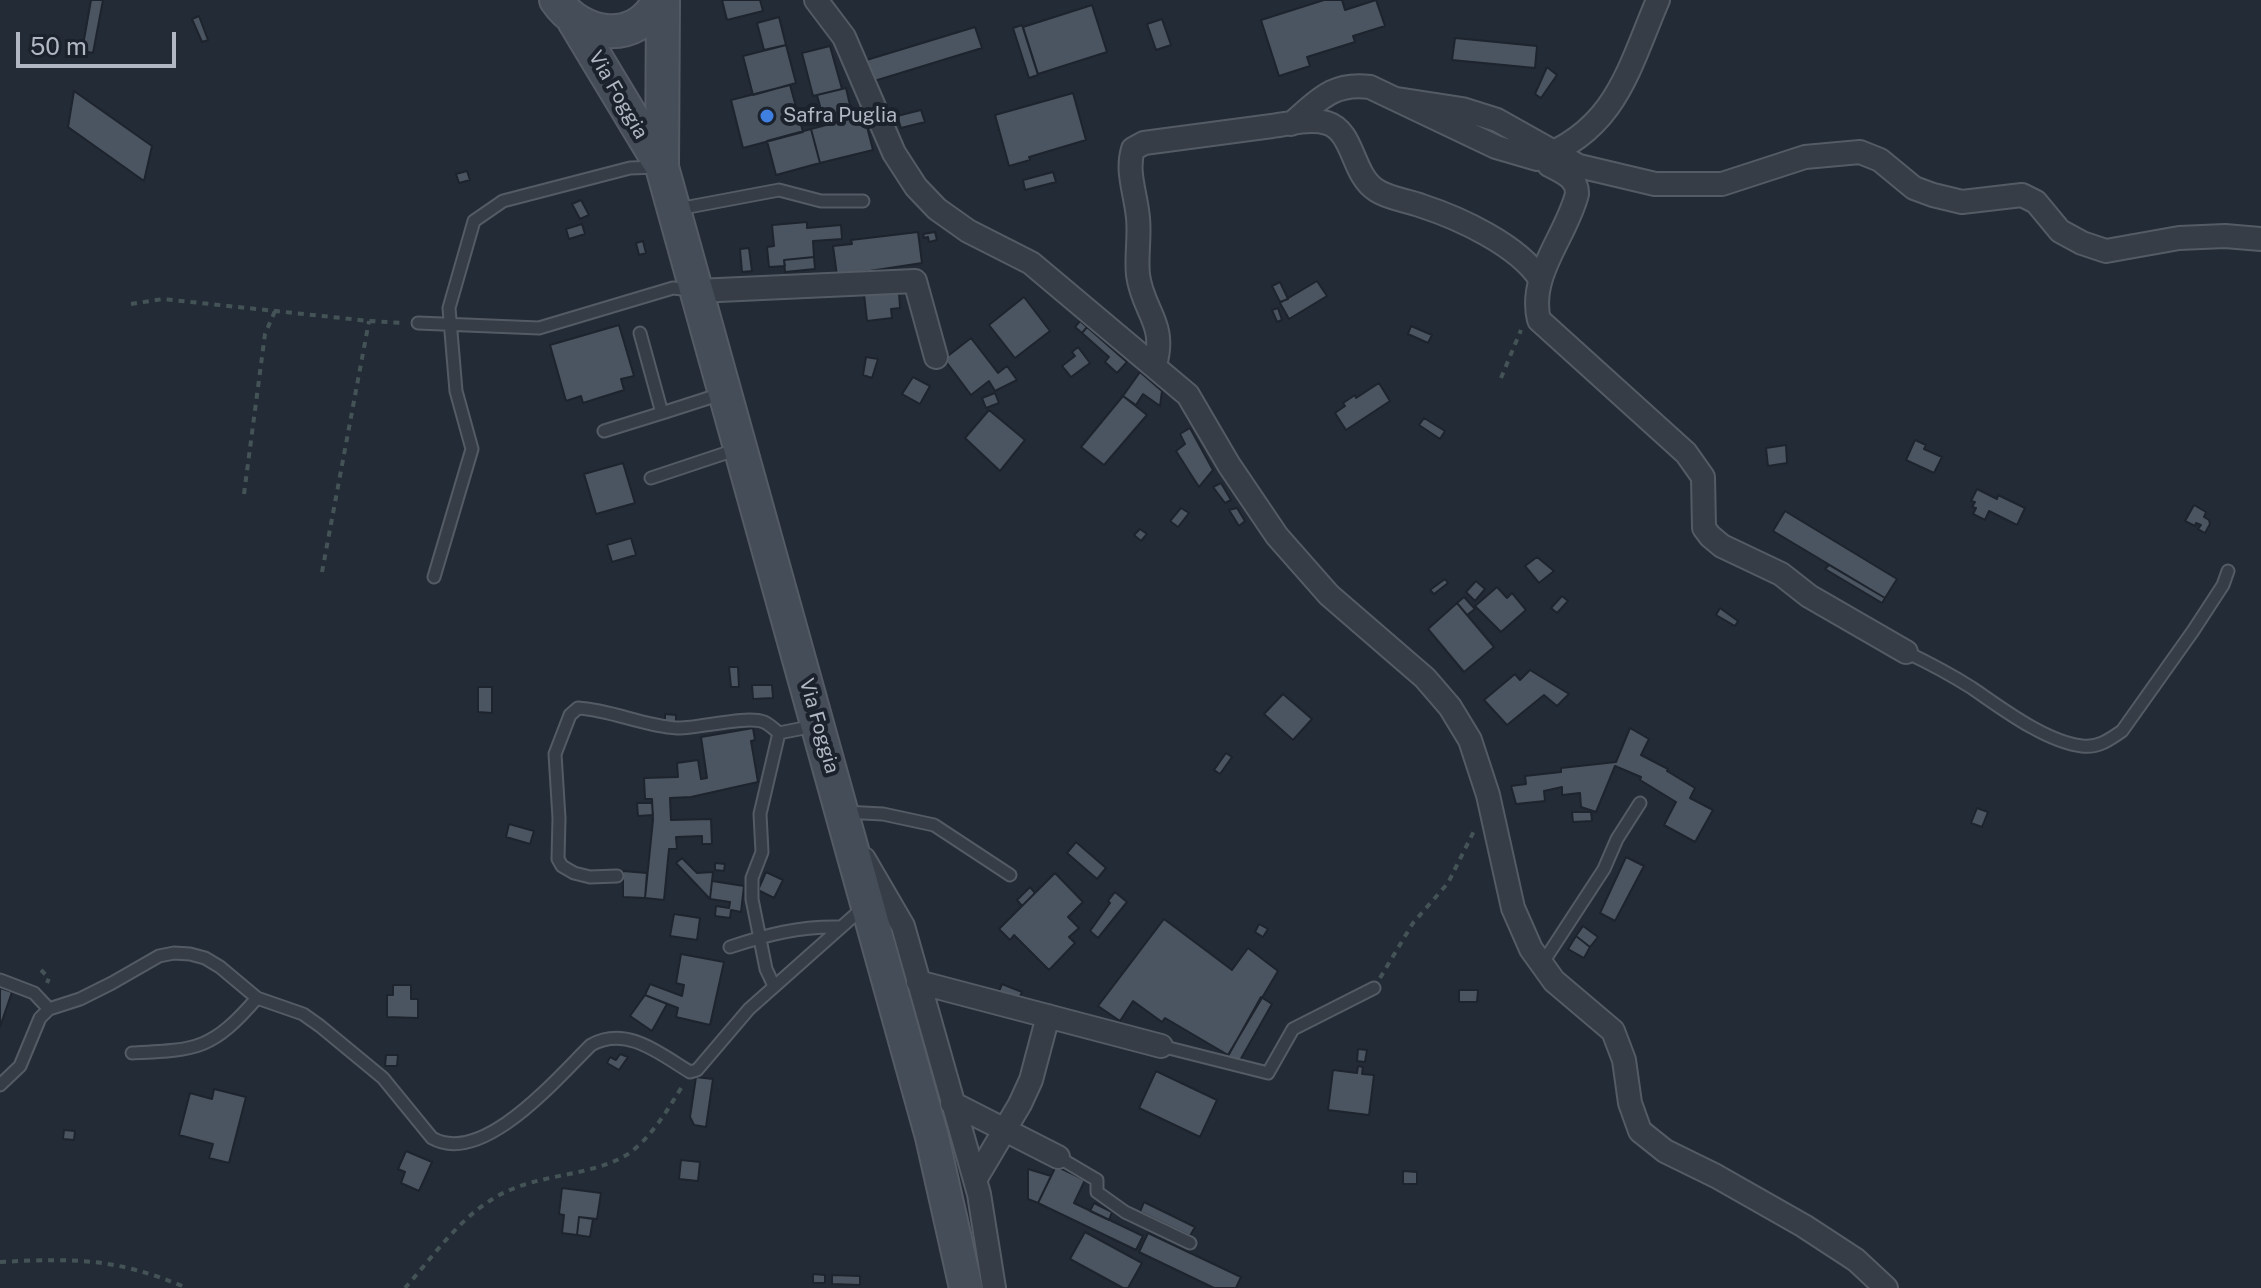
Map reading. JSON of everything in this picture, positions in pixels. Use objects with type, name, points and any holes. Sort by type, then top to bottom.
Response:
[{"type":"main road","name":"Via Foggia","points":[[561,9],[591,29],[609,32],[642,20],[661,0]]},
{"type":"main road","name":"Via Foggia","points":[[661,0],[662,167],[932,1137],[966,1288]]},
{"type":"main road","name":"Via Foggia","points":[[561,9],[662,167]]},
{"type":"street","points":[[816,0],[844,37],[894,153],[916,187],[937,209],[968,231],[1031,263],[1188,395],[1229,465],[1277,536],[1329,595],[1425,678],[1450,707],[1470,740],[1488,795],[1513,908],[1531,949],[1554,981],[1613,1031],[1624,1060],[1630,1103],[1640,1131],[1665,1151],[1804,1226],[1856,1260],[1886,1288]]},
{"type":"street","points":[[1546,156],[1578,140],[1607,112],[1618,94],[1658,0]]},
{"type":"street","points":[[1291,124],[1331,91],[1351,84],[1370,87],[1496,147],[1546,156],[1655,184],[1722,184],[1805,157],[1860,152],[1880,160],[1914,188],[1933,195],[1962,202],[2022,195],[2036,202],[2060,231],[2106,251],[2179,238],[2225,236],[2261,239]]},
{"type":"street","points":[[1155,365],[1159,332],[1138,276],[1138,216],[1129,161],[1133,149],[1144,143],[1291,124],[1317,122],[1337,128],[1364,180],[1374,189],[1467,224],[1533,269],[1538,287],[1539,320],[1686,453],[1697,467],[1703,477],[1704,528],[1710,536],[1722,546],[1781,574],[1809,596],[1906,652]]},
{"type":"street","points":[[1538,287],[1574,206],[1578,187],[1546,156]]},
{"type":"street","points":[[697,291],[915,281],[936,357]]},
{"type":"street","points":[[846,822],[903,926],[975,1180],[994,1288]]},
{"type":"street","points":[[918,982],[1161,1046]]},
{"type":"street","points":[[975,1180],[1031,1080],[1048,1016]]},
{"type":"street","points":[[952,1103],[1058,1157]]},
{"type":"lane","points":[[434,577],[472,449],[456,391],[449,308],[474,221],[503,201],[630,168],[662,167]]},
{"type":"lane","points":[[674,210],[779,190],[821,201],[863,201]]},
{"type":"lane","points":[[418,323],[539,328],[673,288],[697,291]]},
{"type":"lane","points":[[640,333],[662,413]]},
{"type":"lane","points":[[604,431],[725,393]]},
{"type":"lane","points":[[651,478],[741,448]]},
{"type":"lane","points":[[1906,652],[1942,670],[2037,728],[2079,746],[2093,746],[2107,742],[2122,731],[2193,631],[2223,585],[2228,571]]},
{"type":"lane","points":[[617,876],[590,877],[574,873],[562,866],[558,859],[555,754],[570,715],[578,708],[595,709],[672,728],[709,723],[763,722],[779,733],[818,725]]},
{"type":"lane","points":[[774,986],[766,969],[752,899],[752,878],[762,852],[760,814],[779,733]]},
{"type":"lane","points":[[1541,964],[1604,869],[1617,839],[1640,803]]},
{"type":"lane","points":[[846,822],[883,814],[934,825],[1010,875]]},
{"type":"lane","points":[[0,1085],[20,1066],[40,1018],[49,1009],[80,999],[144,963],[174,953],[205,958],[257,998],[303,1014],[383,1078],[424,1131],[441,1143],[464,1144],[515,1118],[601,1039],[633,1039],[690,1072],[697,1070],[749,1009],[868,903]]},
{"type":"lane","points":[[730,947],[776,932],[839,927]]},
{"type":"lane","points":[[0,980],[34,993],[49,1009]]},
{"type":"lane","points":[[1161,1046],[1268,1073],[1293,1029],[1374,988]]},
{"type":"lane","points":[[132,1053],[186,1050],[216,1039],[257,998]]},
{"type":"lane","points":[[1058,1157],[1097,1180],[1097,1192],[1125,1212],[1190,1243]]},
{"type":"path","points":[[1501,378],[1538,287]]},
{"type":"path","points":[[131,304],[163,299],[369,321],[418,323]]},
{"type":"path","points":[[244,494],[265,334],[275,311]]},
{"type":"path","points":[[322,572],[369,321]]},
{"type":"path","points":[[1374,988],[1413,923],[1456,871],[1488,795]]},
{"type":"path","points":[[405,1288],[457,1229],[490,1200],[543,1178],[622,1158],[646,1137],[672,1103],[690,1072]]},
{"type":"path","points":[[0,1262],[90,1260],[141,1270],[187,1288]]},
{"type":"building","points":[[91,0],[103,0],[93,53],[82,51]]},
{"type":"building","points":[[722,0],[760,0],[763,11],[727,20]]},
{"type":"building","points":[[1324,0],[1342,0],[1345,10],[1376,0],[1385,26],[1353,36],[1355,42],[1307,57],[1310,66],[1279,76],[1261,20]]},
{"type":"building","points":[[1092,5],[1107,52],[1038,74],[1023,27]]},
{"type":"building","points":[[199,16],[208,40],[202,42],[192,19]]},
{"type":"building","points":[[779,17],[786,45],[764,50],[757,23]]},
{"type":"building","points":[[1162,19],[1171,45],[1156,50],[1147,24]]},
{"type":"building","points":[[1022,25],[1038,75],[1029,78],[1013,28]]},
{"type":"building","points":[[975,27],[982,48],[871,82],[860,62]]},
{"type":"building","points":[[1455,38],[1537,46],[1535,68],[1452,60]]},
{"type":"building","points":[[786,45],[796,83],[753,95],[743,56]]},
{"type":"building","points":[[830,46],[842,89],[813,96],[802,53]]},
{"type":"building","points":[[1547,67],[1557,75],[1541,98],[1535,94]]},
{"type":"building","name":"Safra Puglia","points":[[790,85],[803,132],[743,148],[731,100]]},
{"type":"building","points":[[846,88],[853,118],[825,125],[817,95]]},
{"type":"building","points":[[74,91],[152,146],[144,181],[68,127]]},
{"type":"building","points":[[1073,93],[1086,140],[1009,166],[995,115]]},
{"type":"building","points":[[921,110],[925,122],[901,128],[897,116]]},
{"type":"building","points":[[864,115],[873,150],[820,163],[811,129]]},
{"type":"building","points":[[811,129],[820,163],[776,175],[767,141]]},
{"type":"building","points":[[467,171],[470,180],[459,183],[456,174]]},
{"type":"building","points":[[1053,172],[1056,182],[1025,190],[1023,180]]},
{"type":"building","points":[[581,200],[589,215],[580,219],[572,204]]},
{"type":"building","points":[[807,222],[807,228],[841,225],[842,239],[813,241],[814,257],[784,260],[785,266],[769,267],[767,247],[774,246],[772,225]]},
{"type":"building","points":[[582,224],[585,234],[569,239],[566,229]]},
{"type":"building","points":[[918,232],[922,263],[837,276],[833,246],[852,244],[851,240]]},
{"type":"building","points":[[935,232],[937,240],[929,242],[928,237],[924,238],[923,234]]},
{"type":"building","points":[[643,241],[646,253],[639,255],[636,243]]},
{"type":"building","points":[[749,248],[752,271],[742,272],[740,249]]},
{"type":"building","points":[[814,257],[815,269],[785,272],[784,260]]},
{"type":"building","points":[[1317,281],[1327,296],[1289,319],[1280,303]]},
{"type":"building","points":[[1280,282],[1288,299],[1280,302],[1272,286]]},
{"type":"building","points":[[899,293],[900,308],[891,309],[892,318],[867,321],[864,294]]},
{"type":"building","points":[[1024,297],[1050,331],[1015,358],[989,325]]},
{"type":"building","points":[[1278,308],[1282,320],[1277,322],[1272,310]]},
{"type":"building","points":[[1080,321],[1087,327],[1082,333],[1075,327]]},
{"type":"building","points":[[619,325],[634,376],[621,379],[624,390],[583,403],[581,396],[566,401],[550,345]]},
{"type":"building","points":[[1411,326],[1432,335],[1428,343],[1408,334]]},
{"type":"building","points":[[1087,327],[1127,362],[1117,373],[1105,362],[1109,357],[1082,333]]},
{"type":"building","points":[[971,338],[998,373],[1007,366],[1017,380],[995,391],[989,381],[971,395],[944,359]]},
{"type":"building","points":[[1078,347],[1090,363],[1071,377],[1062,366],[1075,356],[1072,352]]},
{"type":"building","points":[[866,357],[878,359],[872,378],[863,375]]},
{"type":"building","points":[[1140,372],[1162,391],[1160,406],[1143,394],[1136,405],[1123,396]]},
{"type":"building","points":[[913,377],[930,386],[920,404],[902,394]]},
{"type":"building","points":[[1379,383],[1390,401],[1346,430],[1335,413],[1345,406],[1343,403]]},
{"type":"building","points":[[995,393],[999,403],[986,408],[982,398]]},
{"type":"building","points":[[1123,396],[1147,415],[1104,465],[1081,447]]},
{"type":"building","points":[[989,410],[1025,440],[1000,471],[965,438]]},
{"type":"building","points":[[1424,418],[1445,431],[1440,439],[1419,425]]},
{"type":"building","points":[[1190,428],[1213,470],[1199,487],[1176,451],[1185,444],[1180,434]]},
{"type":"building","points":[[1915,440],[1926,445],[1924,449],[1942,457],[1934,473],[1906,460]]},
{"type":"building","points":[[1786,445],[1787,463],[1768,466],[1766,448]]},
{"type":"building","points":[[623,463],[635,503],[596,514],[584,474]]},
{"type":"building","points":[[1221,483],[1231,500],[1225,503],[1213,487]]},
{"type":"building","points":[[1977,489],[2025,508],[2017,525],[1989,511],[1985,520],[1973,514],[1976,508],[1972,507],[1975,502],[1971,501]]},
{"type":"building","points":[[2194,505],[2206,512],[2204,517],[2210,524],[2205,533],[2198,529],[2201,525],[2196,523],[2195,526],[2185,521]]},
{"type":"building","points":[[1181,508],[1189,513],[1178,527],[1170,521]]},
{"type":"building","points":[[1237,508],[1245,521],[1239,526],[1229,510]]},
{"type":"building","points":[[1785,511],[1897,579],[1885,598],[1773,531]]},
{"type":"building","points":[[1140,529],[1147,534],[1141,541],[1134,535]]},
{"type":"building","points":[[631,538],[636,555],[612,562],[607,545]]},
{"type":"building","points":[[1537,557],[1554,571],[1539,583],[1525,566]]},
{"type":"building","points":[[1829,565],[1885,598],[1882,603],[1825,569]]},
{"type":"building","points":[[1445,579],[1448,583],[1434,594],[1430,590]]},
{"type":"building","points":[[1476,581],[1485,589],[1475,601],[1466,592]]},
{"type":"building","points":[[1497,587],[1507,598],[1512,593],[1526,610],[1501,632],[1475,606]]},
{"type":"building","points":[[1562,596],[1568,601],[1557,613],[1551,608]]},
{"type":"building","points":[[1464,597],[1475,609],[1467,615],[1457,603]]},
{"type":"building","points":[[1457,603],[1494,647],[1464,672],[1428,629]]},
{"type":"building","points":[[1720,608],[1738,621],[1735,626],[1716,615]]},
{"type":"building","points":[[729,667],[738,667],[739,687],[731,687]]},
{"type":"building","points":[[1530,670],[1569,694],[1557,706],[1544,695],[1507,725],[1484,700],[1515,674],[1520,680]]},
{"type":"building","points":[[752,685],[772,685],[773,698],[753,699]]},
{"type":"building","points":[[478,687],[492,687],[492,713],[478,712]]},
{"type":"building","points":[[1283,694],[1312,719],[1293,740],[1264,714]]},
{"type":"building","points":[[665,714],[676,715],[676,723],[665,722]]},
{"type":"building","points":[[753,728],[755,740],[751,741],[758,782],[691,797],[670,798],[671,820],[711,819],[712,844],[702,844],[702,836],[676,837],[677,849],[669,849],[664,900],[645,898],[653,820],[652,799],[645,799],[644,778],[678,777],[677,763],[698,760],[701,779],[707,778],[701,737]]},
{"type":"building","points":[[1630,728],[1649,739],[1641,755],[1695,788],[1690,798],[1713,810],[1695,842],[1664,825],[1676,802],[1640,780],[1641,777],[1615,766],[1596,812],[1581,807],[1580,793],[1562,795],[1562,787],[1544,791],[1545,801],[1516,804],[1511,786],[1526,784],[1525,776],[1561,772],[1561,768],[1616,762]]},
{"type":"building","points":[[1226,753],[1232,757],[1220,774],[1214,770]]},
{"type":"building","points":[[637,803],[652,803],[653,815],[638,816]]},
{"type":"building","points":[[1977,808],[1988,812],[1982,827],[1971,823]]},
{"type":"building","points":[[1572,812],[1591,812],[1592,821],[1573,822]]},
{"type":"building","points":[[509,824],[534,831],[530,844],[506,837]]},
{"type":"building","points":[[1076,842],[1106,868],[1097,879],[1067,853]]},
{"type":"building","points":[[1626,857],[1644,866],[1615,921],[1600,913]]},
{"type":"building","points":[[682,858],[697,873],[713,872],[710,899],[676,863]]},
{"type":"building","points":[[715,863],[725,864],[724,871],[715,870]]},
{"type":"building","points":[[623,871],[647,873],[645,898],[623,897]]},
{"type":"building","points":[[766,872],[783,880],[774,898],[758,890]]},
{"type":"building","points":[[1055,873],[1083,902],[1068,917],[1079,928],[1069,937],[1075,943],[1049,970],[1014,935],[1010,940],[999,929]]},
{"type":"building","points":[[712,881],[744,886],[741,912],[731,910],[730,918],[715,916],[716,906],[729,908],[730,902],[710,899]]},
{"type":"building","points":[[1030,887],[1035,893],[1022,906],[1017,900]]},
{"type":"building","points":[[1115,892],[1127,902],[1098,938],[1090,931]]},
{"type":"building","points":[[674,914],[700,918],[697,940],[670,936]]},
{"type":"building","points":[[1164,919],[1232,970],[1248,948],[1278,971],[1228,1055],[1165,1018],[1162,1022],[1133,1001],[1120,1021],[1098,1006]]},
{"type":"building","points":[[1259,924],[1268,929],[1263,937],[1255,932]]},
{"type":"building","points":[[1583,926],[1598,937],[1590,947],[1576,936]]},
{"type":"building","points":[[1576,936],[1590,947],[1584,958],[1568,949]]},
{"type":"building","points":[[681,954],[724,962],[710,1025],[676,1017],[678,1008],[645,995],[650,984],[682,996],[684,985],[676,983]]},
{"type":"building","points":[[1002,984],[1022,992],[1017,1004],[997,996]]},
{"type":"building","points":[[393,985],[411,985],[411,999],[418,999],[418,1018],[387,1017],[387,995],[393,995]]},
{"type":"building","points":[[0,988],[12,992],[0,1027]]},
{"type":"building","points":[[1459,990],[1478,990],[1477,1002],[1459,1002]]},
{"type":"building","points":[[645,995],[667,1004],[652,1031],[630,1016]]},
{"type":"building","points":[[1261,997],[1272,1004],[1239,1062],[1228,1056]]},
{"type":"building","points":[[1358,1049],[1367,1050],[1365,1062],[1357,1061]]},
{"type":"building","points":[[620,1054],[628,1057],[619,1070],[607,1063],[610,1057],[616,1060]]},
{"type":"building","points":[[386,1055],[398,1055],[397,1066],[385,1066]]},
{"type":"building","points":[[1358,1066],[1363,1067],[1362,1074],[1374,1075],[1369,1115],[1328,1110],[1333,1070],[1357,1073]]},
{"type":"building","points":[[1156,1071],[1217,1100],[1200,1137],[1139,1108]]},
{"type":"building","points":[[696,1077],[713,1079],[706,1127],[694,1125],[690,1117]]},
{"type":"building","points":[[214,1089],[246,1097],[229,1163],[209,1158],[213,1144],[179,1135],[190,1093],[212,1099]]},
{"type":"building","points":[[64,1130],[75,1131],[74,1140],[63,1139]]},
{"type":"building","points":[[406,1151],[432,1162],[419,1191],[401,1183],[405,1172],[398,1169]]},
{"type":"building","points":[[681,1160],[700,1162],[698,1181],[679,1179]]},
{"type":"building","points":[[1056,1166],[1085,1180],[1074,1203],[1143,1236],[1136,1250],[1038,1203]]},
{"type":"building","points":[[1028,1169],[1051,1176],[1038,1203],[1028,1199]]},
{"type":"building","points":[[1403,1171],[1417,1172],[1417,1184],[1403,1184]]},
{"type":"building","points":[[562,1188],[601,1193],[597,1219],[579,1217],[577,1235],[562,1233],[564,1215],[559,1214]]},
{"type":"building","points":[[1144,1202],[1195,1227],[1190,1236],[1140,1212]]},
{"type":"building","points":[[1094,1203],[1112,1212],[1109,1220],[1090,1211]]},
{"type":"building","points":[[579,1217],[593,1219],[590,1237],[577,1235]]},
{"type":"building","points":[[1085,1232],[1142,1263],[1128,1288],[1070,1259]]},
{"type":"building","points":[[1148,1233],[1241,1277],[1236,1288],[1214,1288],[1139,1252]]},
{"type":"building","points":[[813,1274],[825,1275],[825,1283],[813,1283]]},
{"type":"building","points":[[832,1275],[860,1276],[860,1285],[832,1284]]},
{"type":"place","name":"Safra Puglia","points":[[767,116]]}]
